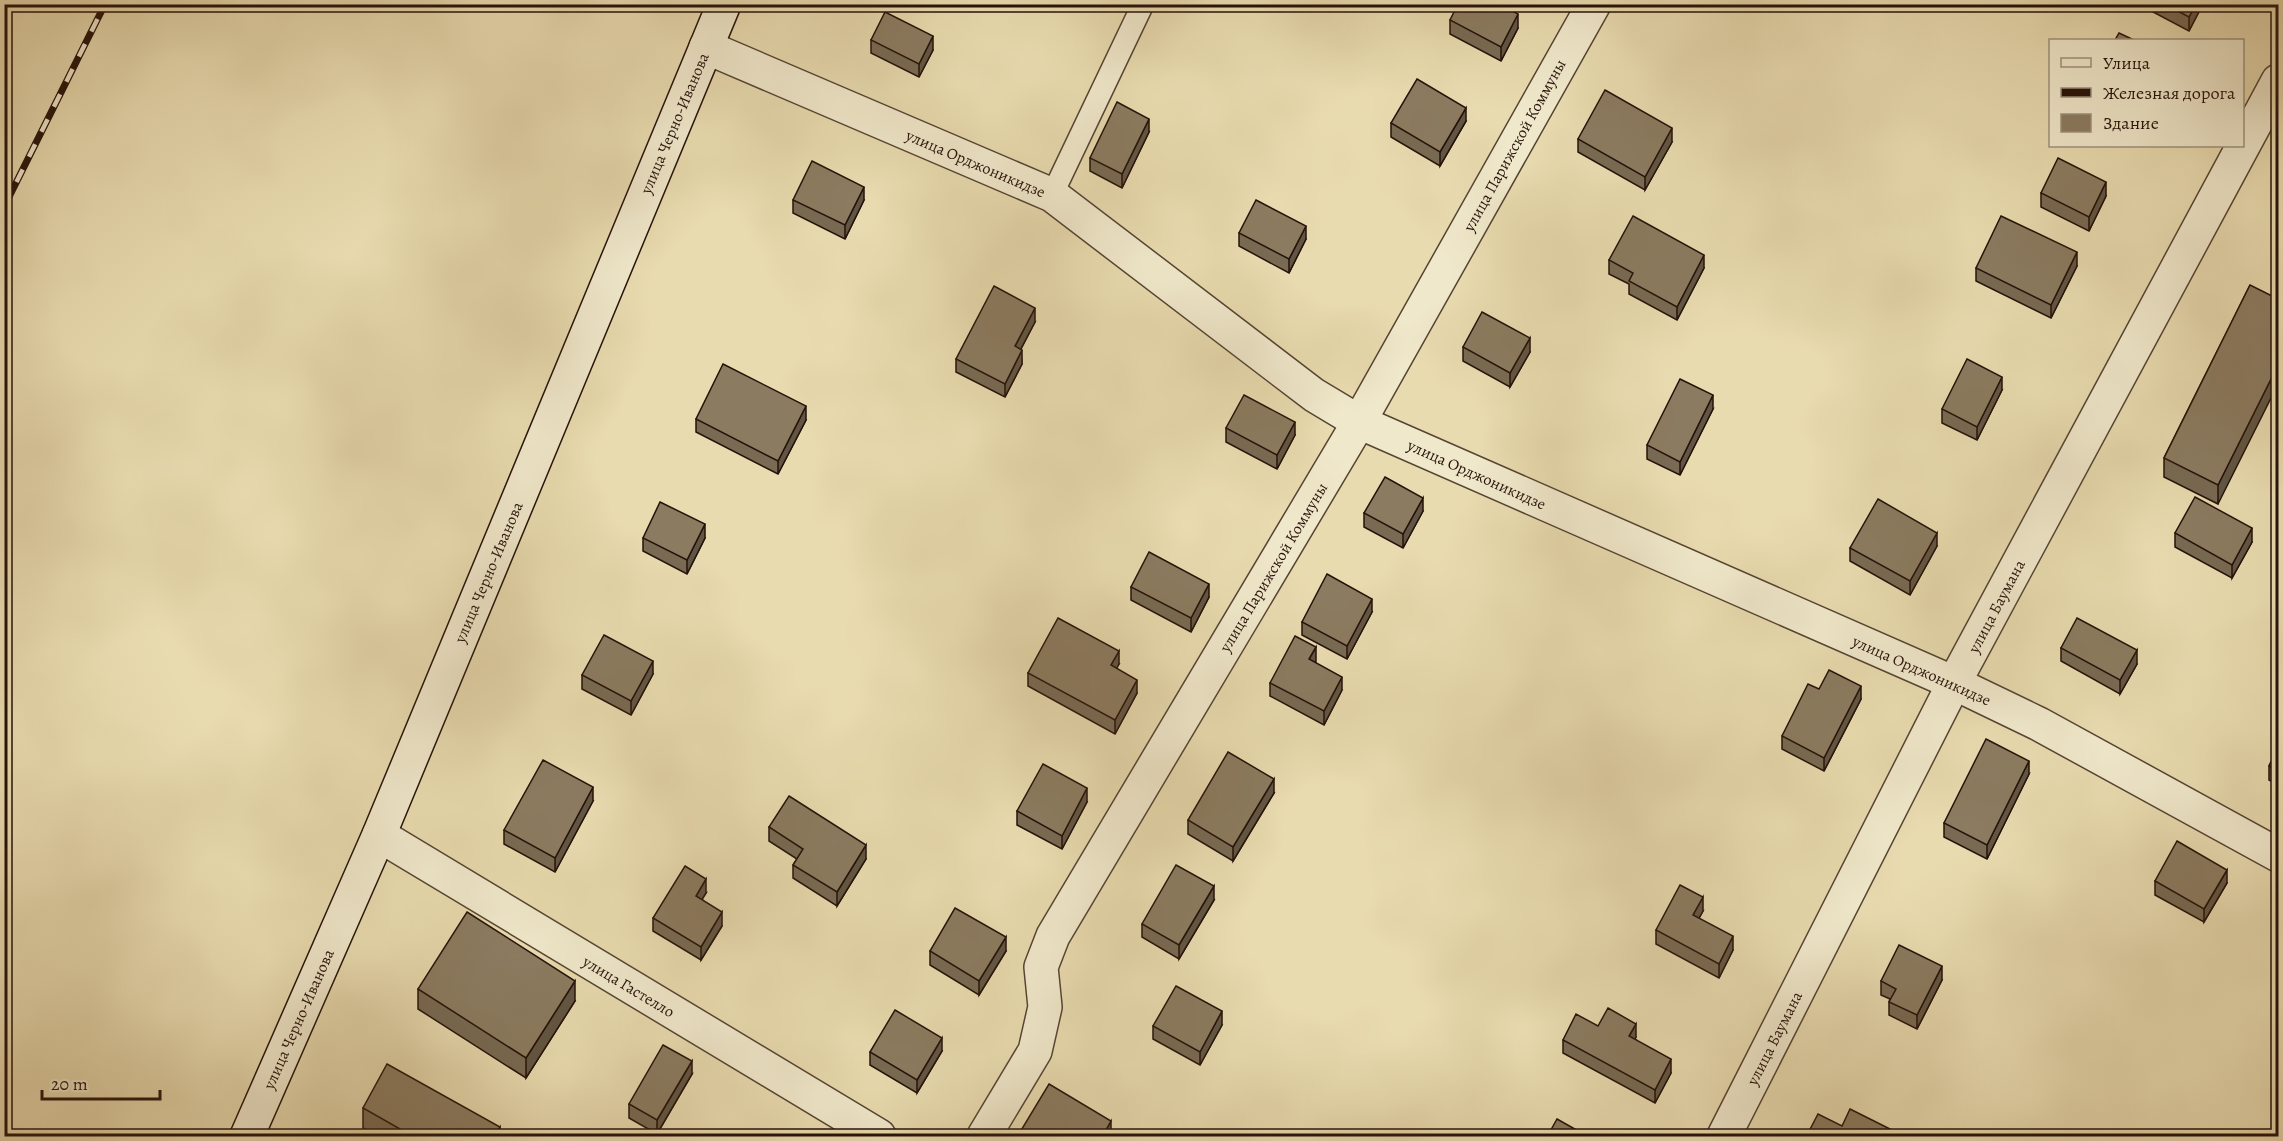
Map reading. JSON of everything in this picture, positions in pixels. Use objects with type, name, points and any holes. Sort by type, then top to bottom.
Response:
[{"type":"street","name":"улица Черно-Иванова","points":[[247,1137],[379,835],[724,4]]},
{"type":"street","name":"улица Парижской Коммуны","points":[[984,1137],[1035,1051],[1046,1007],[1041,967],[1053,936],[1359,422],[1594,4]]},
{"type":"street","name":"улица Орджоникидзе","points":[[706,47],[1052,195],[1314,395],[1359,422],[1954,683],[2039,723],[2278,855]]},
{"type":"street","name":"улица Баумана","points":[[2244,144],[2278,81]]},
{"type":"street","name":"улица Баумана","points":[[1724,1137],[1954,683],[2242,147]]},
{"type":"street","name":"улица Гастелло","points":[[379,835],[879,1137]]},
{"type":"lane","points":[[1052,195],[1143,4]]},
{"type":"building","points":[[1458,4],[1500,4],[1518,14],[1501,47],[1450,20]]},
{"type":"building","points":[[2164,4],[2196,4],[2189,17]]},
{"type":"building","points":[[885,12],[933,36],[919,64],[871,40]]},
{"type":"building","points":[[2119,33],[2132,39],[2116,39]]},
{"type":"building","points":[[1417,79],[1466,108],[1440,152],[1391,123]]},
{"type":"building","points":[[1605,90],[1672,128],[1645,177],[1578,139]]},
{"type":"building","points":[[1117,102],[1149,119],[1122,174],[1090,158]]},
{"type":"building","points":[[2058,158],[2106,182],[2089,217],[2041,193]]},
{"type":"building","points":[[812,161],[864,187],[845,225],[793,200]]},
{"type":"building","points":[[1256,200],[1306,226],[1289,259],[1239,233]]},
{"type":"building","points":[[1633,216],[1704,255],[1677,307],[1629,281],[1633,273],[1609,260]]},
{"type":"building","points":[[2001,216],[2077,252],[2051,305],[1976,268]]},
{"type":"building","points":[[2250,285],[2278,299],[2278,365],[2218,485],[2164,458]]},
{"type":"building","points":[[994,286],[1035,308],[1015,346],[1022,350],[1005,384],[956,359]]},
{"type":"building","points":[[1482,312],[1530,338],[1510,373],[1463,347]]},
{"type":"building","points":[[1967,359],[2002,377],[1977,427],[1942,409]]},
{"type":"building","points":[[723,364],[806,406],[778,461],[696,419]]},
{"type":"building","points":[[1680,379],[1713,395],[1680,462],[1647,445]]},
{"type":"building","points":[[1244,395],[1295,422],[1277,455],[1226,428]]},
{"type":"building","points":[[1385,477],[1423,498],[1403,534],[1364,513]]},
{"type":"building","points":[[2195,497],[2252,528],[2232,565],[2175,533]]},
{"type":"building","points":[[1878,499],[1937,533],[1910,581],[1850,548]]},
{"type":"building","points":[[660,502],[705,524],[687,560],[643,538]]},
{"type":"building","points":[[1149,552],[1209,584],[1191,618],[1131,587]]},
{"type":"building","points":[[1327,574],[1372,599],[1347,646],[1302,622]]},
{"type":"building","points":[[1058,618],[1119,651],[1111,665],[1137,680],[1115,720],[1028,673]]},
{"type":"building","points":[[2077,618],[2137,650],[2120,680],[2061,648]]},
{"type":"building","points":[[604,635],[653,661],[631,701],[582,675]]},
{"type":"building","points":[[1295,636],[1316,647],[1309,659],[1342,677],[1324,711],[1270,683]]},
{"type":"building","points":[[1829,670],[1861,686],[1824,758],[1782,736],[1808,684],[1819,689]]},
{"type":"building","points":[[1986,739],[2029,761],[1987,845],[1944,823]]},
{"type":"building","points":[[2278,748],[2278,771],[2269,766]]},
{"type":"building","points":[[1228,752],[1274,779],[1233,847],[1188,820]]},
{"type":"building","points":[[543,760],[593,787],[555,858],[504,830]]},
{"type":"building","points":[[1043,764],[1087,788],[1062,836],[1017,811]]},
{"type":"building","points":[[789,796],[866,845],[837,892],[793,865],[803,849],[769,827]]},
{"type":"building","points":[[2177,841],[2227,870],[2204,909],[2155,881]]},
{"type":"building","points":[[1176,865],[1214,886],[1179,945],[1142,924]]},
{"type":"building","points":[[685,866],[706,879],[696,896],[722,912],[701,947],[653,918]]},
{"type":"building","points":[[1680,885],[1703,897],[1693,915],[1733,936],[1719,964],[1656,930]]},
{"type":"building","points":[[955,908],[1006,937],[979,981],[930,951]]},
{"type":"building","points":[[467,912],[575,981],[526,1058],[418,989]]},
{"type":"building","points":[[1899,945],[1942,966],[1917,1015],[1889,1002],[1896,989],[1881,981]]},
{"type":"building","points":[[1176,986],[1222,1011],[1200,1052],[1153,1026]]},
{"type":"building","points":[[1608,1008],[1636,1024],[1629,1036],[1671,1059],[1655,1090],[1563,1040],[1576,1014],[1598,1026]]},
{"type":"building","points":[[895,1010],[942,1038],[917,1080],[870,1052]]},
{"type":"building","points":[[663,1045],[692,1061],[657,1120],[629,1104]]},
{"type":"building","points":[[387,1064],[500,1127],[494,1137],[414,1137],[363,1108]]},
{"type":"building","points":[[1049,1084],[1111,1121],[1102,1137],[1017,1137]]},
{"type":"building","points":[[1850,1109],[1902,1137],[1806,1137],[1818,1114],[1842,1126]]},
{"type":"building","points":[[1557,1119],[1589,1137],[1547,1137]]},
{"type":"railway","points":[[4,207],[105,4]]}]
